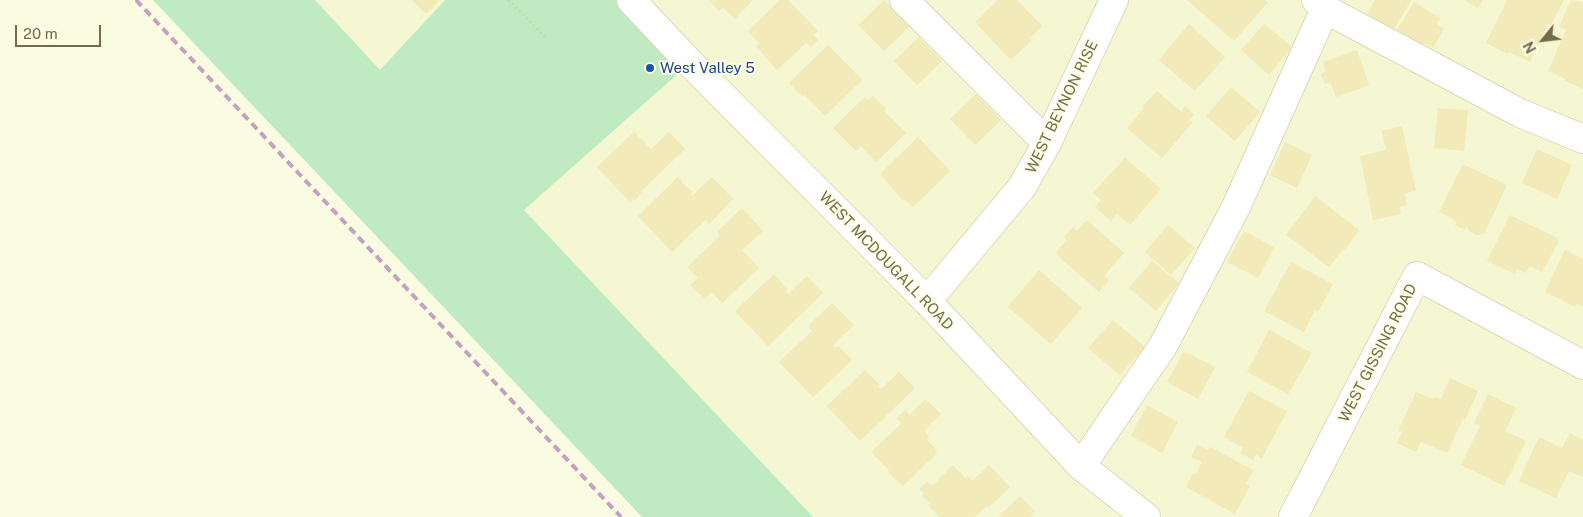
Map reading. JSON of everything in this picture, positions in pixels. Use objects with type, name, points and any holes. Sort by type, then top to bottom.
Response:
[{"type":"street","name":"WEST MCDOUGALL ROAD","points":[[631,0],[690,63],[927,301],[1081,466],[1146,517]]},
{"type":"street","points":[[904,0],[1047,143]]},
{"type":"street","name":"WEST BEYNON RISE","points":[[927,301],[1022,187],[1047,143],[1114,0]]},
{"type":"street","points":[[1081,466],[1163,346],[1236,207],[1320,4],[1520,113],[1583,139]]},
{"type":"street","name":"WEST GISSING ROAD","points":[[1294,517],[1417,276],[1583,365]]},
{"type":"path","points":[[509,0],[545,38]]},
{"type":"shaded area","points":[[153,0],[315,0],[380,70],[445,0],[631,0],[690,63],[524,210],[813,517],[642,517]]},
{"type":"shaded area","points":[[315,0],[445,0],[380,71]]},
{"type":"shaded area","points":[[571,0],[1583,0],[1583,517],[813,517],[524,210],[659,91]]},
{"type":"building","points":[[412,0],[440,0],[426,14]]},
{"type":"building","points":[[709,0],[753,0],[735,19],[723,7],[719,11]]},
{"type":"building","points":[[780,0],[788,0],[818,31],[814,35],[818,40],[811,47],[806,43],[777,70],[756,46],[759,43],[748,31]]},
{"type":"building","points":[[884,0],[910,26],[884,51],[859,25]]},
{"type":"building","points":[[998,0],[1017,0],[1042,26],[1030,38],[1032,40],[1012,59],[975,22]]},
{"type":"building","points":[[1187,0],[1265,0],[1268,2],[1234,41]]},
{"type":"building","points":[[1375,0],[1411,1],[1393,30],[1367,14]]},
{"type":"building","points":[[1464,0],[1483,0],[1478,8]]},
{"type":"building","points":[[1507,0],[1564,0],[1551,25],[1548,24],[1530,62],[1486,43]]},
{"type":"building","points":[[1571,0],[1583,2],[1583,89],[1548,71],[1566,30],[1559,27]]},
{"type":"building","points":[[1414,2],[1440,18],[1437,24],[1444,29],[1433,48],[1425,43],[1423,46],[1397,30]]},
{"type":"building","points":[[1189,24],[1225,57],[1195,91],[1159,60]]},
{"type":"building","points":[[1264,24],[1292,47],[1269,75],[1241,50]]},
{"type":"building","points":[[919,37],[942,61],[917,85],[894,61]]},
{"type":"building","points":[[828,45],[862,80],[825,116],[805,95],[803,97],[789,83]]},
{"type":"building","points":[[1357,50],[1369,85],[1336,97],[1330,82],[1325,84],[1321,74],[1326,71],[1323,62]]},
{"type":"building","points":[[1231,87],[1260,112],[1235,141],[1206,116]]},
{"type":"building","points":[[1157,91],[1181,112],[1185,106],[1194,114],[1190,120],[1193,122],[1162,158],[1127,128],[1144,108],[1142,107]]},
{"type":"building","points":[[976,94],[1001,120],[975,145],[950,119]]},
{"type":"building","points":[[873,96],[886,109],[884,111],[906,133],[876,162],[861,146],[856,151],[833,128],[865,97],[868,100]]},
{"type":"building","points":[[1438,108],[1468,110],[1464,151],[1434,148]]},
{"type":"building","points":[[1402,126],[1416,191],[1405,193],[1407,205],[1399,207],[1401,214],[1373,220],[1360,156],[1386,150],[1382,131]]},
{"type":"building","points":[[634,132],[651,149],[669,132],[685,149],[641,191],[643,192],[634,201],[633,199],[630,202],[597,167]]},
{"type":"building","points":[[918,137],[950,171],[913,207],[905,200],[903,201],[880,174]]},
{"type":"building","points":[[1285,142],[1312,155],[1297,188],[1270,175]]},
{"type":"building","points":[[1537,149],[1572,165],[1557,199],[1522,183]]},
{"type":"building","points":[[1125,158],[1161,189],[1130,225],[1117,214],[1111,221],[1095,207],[1101,200],[1093,193]]},
{"type":"building","points":[[1463,164],[1507,185],[1484,234],[1476,235],[1469,231],[1467,226],[1465,230],[1455,225],[1457,221],[1439,212]]},
{"type":"building","points":[[678,177],[693,192],[690,194],[692,196],[712,177],[733,199],[709,224],[705,220],[672,252],[638,216]]},
{"type":"building","points":[[1315,196],[1359,230],[1344,251],[1329,267],[1286,235]]},
{"type":"building","points":[[742,208],[763,231],[742,250],[759,268],[722,303],[712,292],[704,299],[690,285],[698,278],[687,267],[720,236],[717,232]]},
{"type":"building","points":[[1510,215],[1557,238],[1556,240],[1559,241],[1542,272],[1529,266],[1526,273],[1517,269],[1515,274],[1487,261]]},
{"type":"building","points":[[1087,220],[1124,253],[1104,276],[1109,280],[1099,292],[1057,255],[1056,252],[1067,240],[1064,237],[1073,227],[1077,231]]},
{"type":"building","points":[[1168,225],[1195,248],[1171,275],[1145,252]]},
{"type":"building","points":[[1244,231],[1274,247],[1258,278],[1227,262]]},
{"type":"building","points":[[1565,250],[1583,259],[1583,307],[1577,303],[1575,307],[1545,292]]},
{"type":"building","points":[[1152,261],[1179,283],[1156,311],[1129,288]]},
{"type":"building","points":[[1291,262],[1333,284],[1318,312],[1315,310],[1304,332],[1264,311]]},
{"type":"building","points":[[1039,270],[1082,308],[1051,344],[1008,307]]},
{"type":"building","points":[[774,274],[788,290],[786,292],[788,294],[807,276],[823,293],[768,346],[735,311]]},
{"type":"building","points":[[832,303],[854,325],[833,345],[835,348],[838,346],[852,360],[813,397],[779,362],[812,331],[808,326]]},
{"type":"building","points":[[1113,320],[1145,347],[1120,375],[1088,348]]},
{"type":"building","points":[[1269,330],[1312,353],[1288,394],[1247,372]]},
{"type":"building","points":[[1184,351],[1215,367],[1198,399],[1167,382]]},
{"type":"building","points":[[865,370],[880,385],[878,387],[881,389],[899,372],[915,388],[860,441],[827,406]]},
{"type":"building","points":[[1450,378],[1478,391],[1447,453],[1421,442],[1416,452],[1397,443],[1402,432],[1398,431],[1416,392],[1433,399],[1434,397],[1441,399]]},
{"type":"building","points":[[1249,391],[1287,411],[1262,458],[1256,454],[1253,460],[1240,453],[1243,448],[1224,437]]},
{"type":"building","points":[[1488,394],[1516,408],[1505,431],[1526,441],[1504,486],[1461,465],[1480,426],[1474,423]]},
{"type":"building","points":[[925,399],[941,414],[924,431],[929,437],[927,440],[937,450],[935,451],[937,453],[903,486],[871,452],[902,423],[897,418],[905,410],[910,415]]},
{"type":"building","points":[[1147,405],[1178,422],[1162,453],[1131,436]]},
{"type":"building","points":[[1570,433],[1583,440],[1583,477],[1569,471],[1556,498],[1519,481],[1539,437],[1562,448]]},
{"type":"building","points":[[1197,445],[1208,450],[1210,447],[1253,470],[1246,484],[1250,486],[1235,514],[1186,487],[1193,473],[1196,474],[1202,462],[1191,457]]},
{"type":"building","points":[[953,465],[965,478],[968,476],[972,481],[989,465],[1010,487],[988,508],[986,506],[975,517],[939,517],[928,505],[930,504],[919,489],[927,482],[932,486]]},
{"type":"building","points":[[1020,496],[1035,512],[1030,517],[998,517]]},
{"type":"railway","points":[[136,0],[621,517]]},
{"type":"place","name":"West Valley 5","points":[[650,68]]}]
